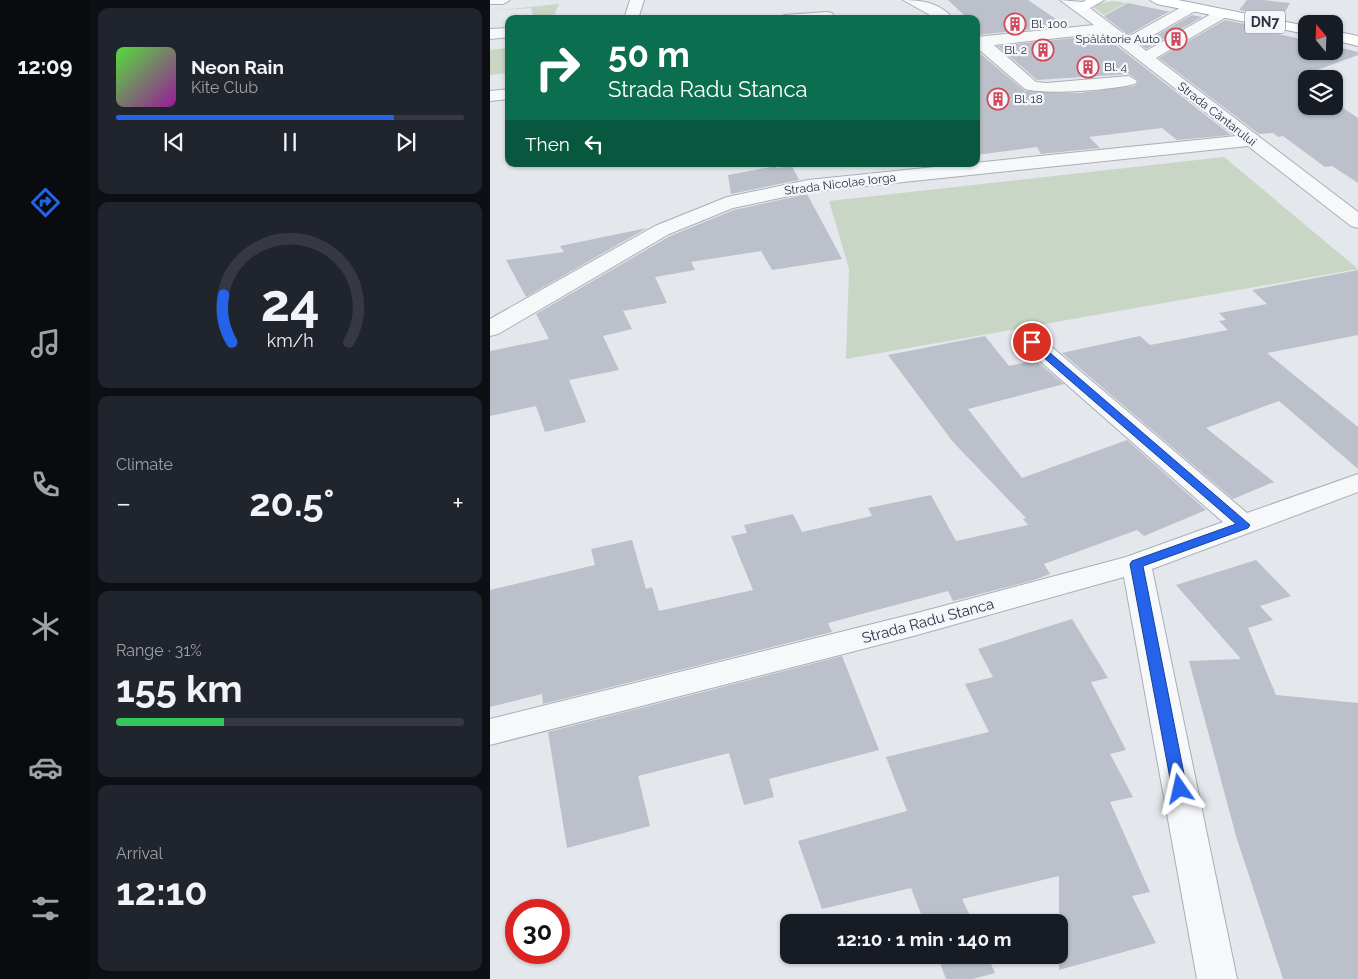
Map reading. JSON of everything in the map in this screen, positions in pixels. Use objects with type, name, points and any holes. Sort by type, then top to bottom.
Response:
[{"type":"main road","points":[[1076,3],[1097,0]]},
{"type":"main road","name":"DN7","points":[[1157,0],[1193,4],[1216,12],[1298,28]]},
{"type":"main road","points":[[1177,0],[1216,12]]},
{"type":"main road","points":[[1343,38],[1358,41]]},
{"type":"street","points":[[490,0],[503,0]]},
{"type":"street","points":[[633,15],[637,0]]},
{"type":"street","points":[[910,0],[941,15]]},
{"type":"street","name":"Strada Cântarului","points":[[1076,3],[1358,222]]},
{"type":"street","points":[[1127,44],[1193,4]]},
{"type":"street","points":[[1145,58],[1193,31],[1216,12]]},
{"type":"street","points":[[980,42],[1106,28]]},
{"type":"street","points":[[1151,31],[1193,31]]},
{"type":"street","points":[[490,34],[505,32]]},
{"type":"street","points":[[980,43],[1030,86],[1046,88],[1129,81]]},
{"type":"street","points":[[490,96],[505,94]]},
{"type":"street","name":"Strada Nicolae Iorga","points":[[490,329],[662,230],[727,202],[808,186],[1252,140]]},
{"type":"street","points":[[1032,342],[1244,525]]},
{"type":"street","name":"Strada Radu Stanca","points":[[490,732],[917,624],[1136,564],[1358,482]]},
{"type":"street","points":[[1136,564],[1217,979]]},
{"type":"green space","points":[[1113,1],[1126,3],[1104,15],[1094,8],[1097,4]]},
{"type":"green space","points":[[559,4],[554,15],[533,15],[531,8],[490,11]]},
{"type":"green space","points":[[505,48],[505,73],[490,75],[490,50]]},
{"type":"green space","points":[[1224,157],[1358,269],[846,359],[849,269],[829,201]]},
{"type":"building","points":[[948,0],[1028,0],[1066,26],[980,35],[980,15],[964,15]]},
{"type":"building","points":[[1247,0],[1290,3],[1281,19],[1239,10]]},
{"type":"building","points":[[1128,3],[1170,11],[1128,35],[1104,16]]},
{"type":"building","points":[[1192,15],[1202,17],[1146,49],[1141,44]]},
{"type":"building","points":[[1225,20],[1275,30],[1273,33],[1298,38],[1298,60],[1343,60],[1343,48],[1358,52],[1358,55],[1317,70],[1298,70],[1298,115],[1343,115],[1343,108],[1358,118],[1358,183],[1332,166],[1325,167],[1283,136],[1278,137],[1273,133],[1259,134],[1159,58]]},
{"type":"building","points":[[1103,35],[1231,135],[1177,140],[1162,128],[1089,137],[1100,148],[1041,154],[1037,147],[980,154],[980,53],[1025,91],[1080,93],[1135,86],[1139,81],[1129,74],[1037,80],[998,46]]},
{"type":"building","points":[[771,167],[792,167],[799,180],[731,194],[728,175]]},
{"type":"building","points":[[807,194],[842,259],[772,270],[761,251],[691,262],[695,270],[655,277],[667,303],[623,311],[632,329],[603,336],[619,370],[569,380],[586,422],[545,432],[536,406],[490,416],[490,351],[549,339],[536,314],[670,236],[734,210]]},
{"type":"building","points":[[647,228],[526,297],[506,260],[564,252],[560,246]]},
{"type":"building","points":[[1358,270],[1358,335],[1267,353],[1358,427],[1358,469],[1279,401],[1206,428],[1274,482],[1233,499],[1062,353],[1140,336],[1150,345],[1228,330],[1219,321],[1226,320],[1219,313],[1267,304],[1252,290]]},
{"type":"building","points":[[985,336],[1009,366],[1035,360],[1064,384],[968,409],[1022,478],[1127,440],[1206,510],[1144,536],[1137,530],[1044,564],[1050,574],[1034,580],[953,601],[948,591],[828,623],[832,632],[543,704],[542,694],[490,707],[490,590],[595,565],[591,549],[632,540],[646,589],[652,587],[659,611],[753,590],[731,536],[747,533],[744,525],[793,514],[802,532],[872,516],[868,508],[931,495],[956,541],[1028,525],[1023,519],[1026,518],[953,442],[888,355]]},
{"type":"building","points":[[1256,560],[1291,596],[1260,606],[1273,620],[1248,628],[1276,695],[1358,703],[1358,979],[1283,979],[1236,836],[1189,661],[1241,659],[1176,585]]},
{"type":"building","points":[[1072,619],[1108,678],[1091,682],[1126,750],[1110,754],[1133,797],[1110,802],[1150,892],[1132,896],[1156,943],[1059,970],[1059,964],[1068,964],[1068,914],[1059,914],[1059,876],[962,899],[969,914],[921,914],[911,888],[822,909],[798,841],[907,811],[886,757],[989,732],[965,684],[993,677],[978,649]]},
{"type":"building","points":[[842,656],[879,750],[769,779],[774,797],[744,805],[729,753],[638,776],[650,826],[567,848],[548,732]]},
{"type":"building","points":[[940,964],[991,964],[995,973],[973,979],[946,979]]},
{"type":"place","name":"Bl. 100","points":[[1015,24]]},
{"type":"place","name":"Spălătorie Auto","points":[[1176,39]]},
{"type":"place","name":"Bl. 2","points":[[1043,50]]},
{"type":"place","name":"Bl. 4","points":[[1088,67]]},
{"type":"place","name":"Bl. 18","points":[[998,99]]},
{"type":"route","points":[[1032,342],[1244,525],[1136,564],[1180,789]]}]
